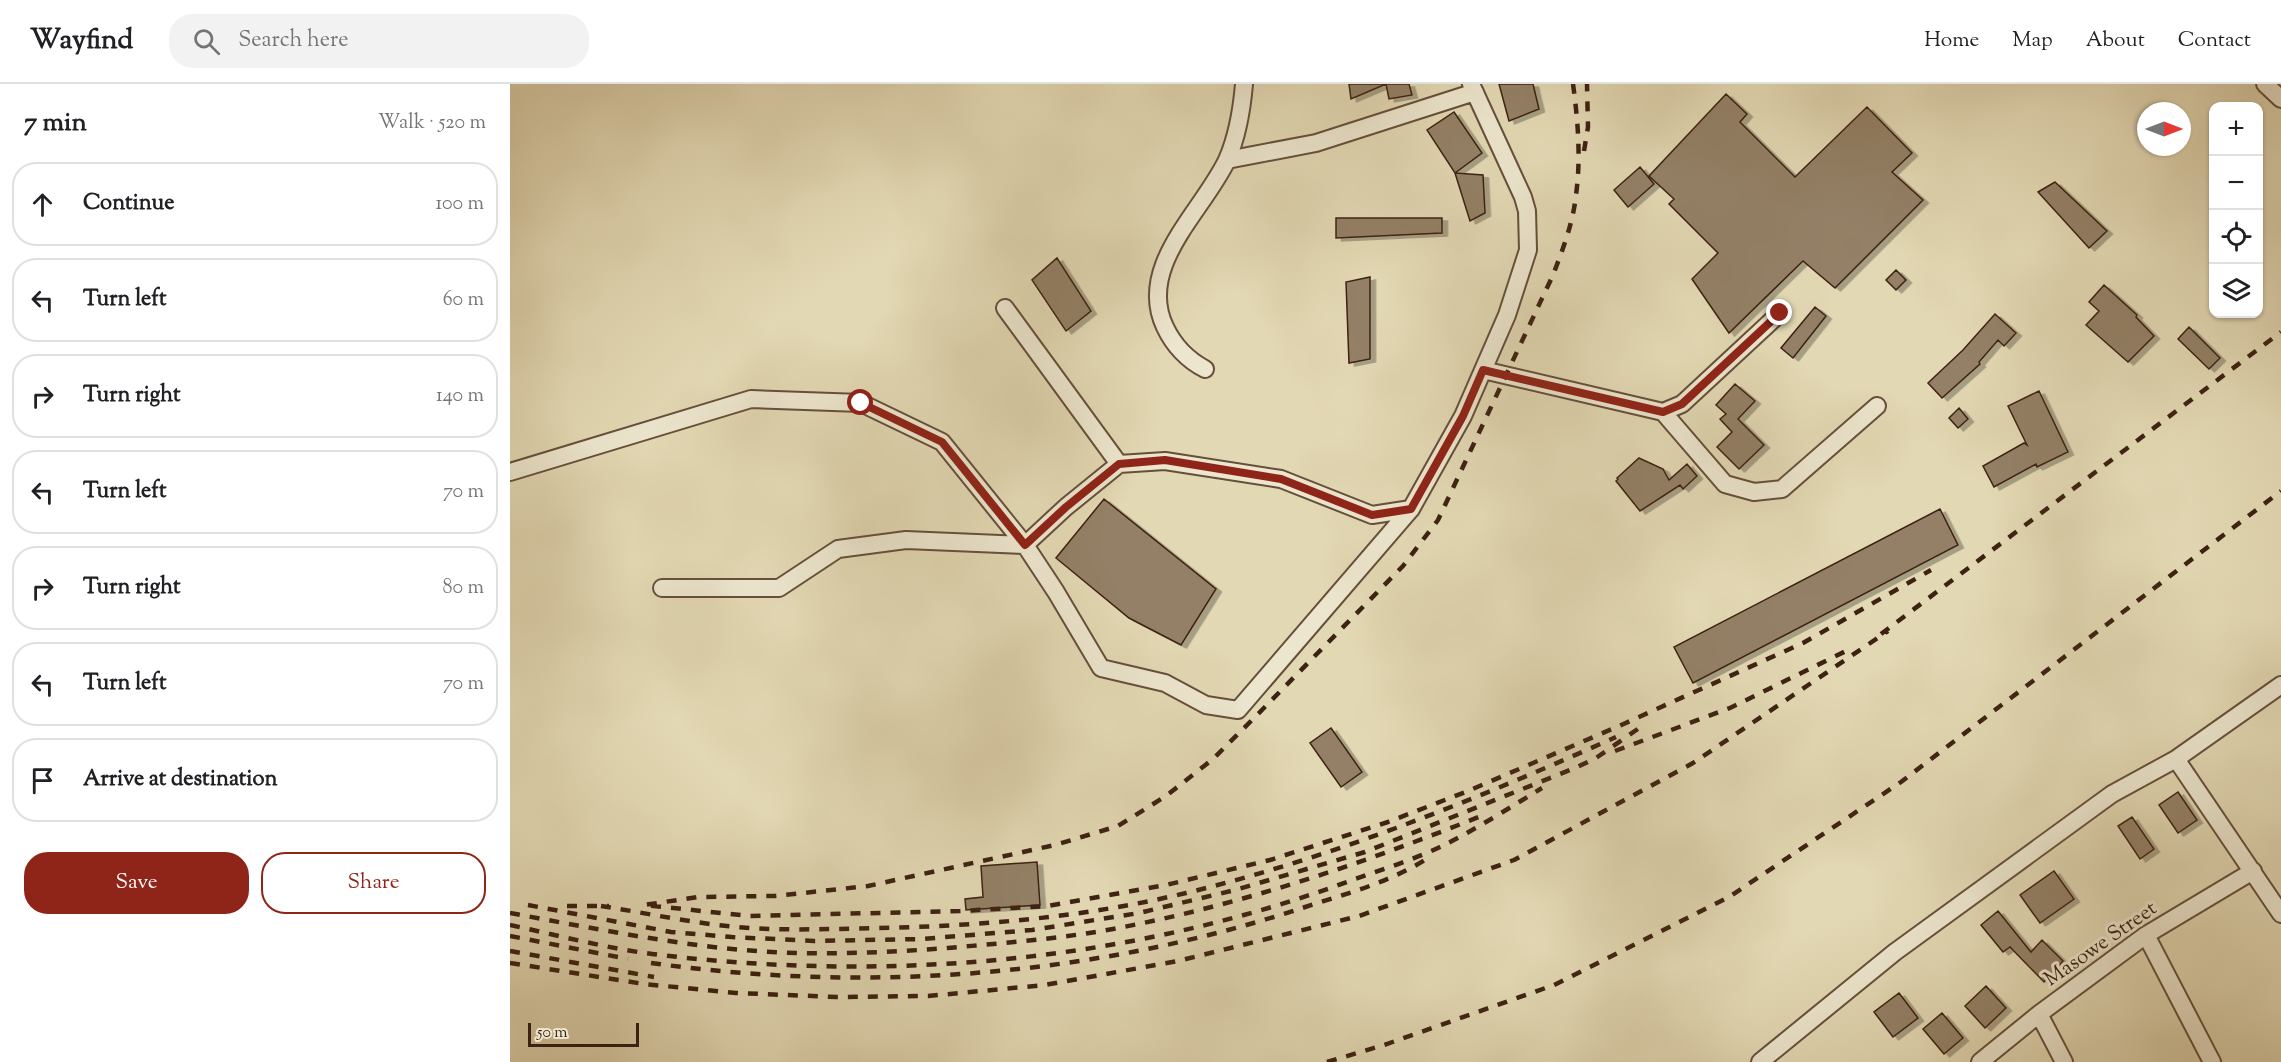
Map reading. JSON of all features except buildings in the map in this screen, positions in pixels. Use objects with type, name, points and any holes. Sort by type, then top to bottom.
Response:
[{"type":"street","points":[[1205,369],[1187,359],[1171,339],[1158,312],[1156,293],[1160,273],[1168,255],[1227,160],[1237,127],[1244,84]]},
{"type":"street","points":[[2265,84],[2281,99]]},
{"type":"street","points":[[510,472],[751,399],[861,403],[942,442],[1025,545],[1101,668],[1165,683],[1206,705],[1238,710],[1411,509],[1463,416],[1508,315],[1528,250],[1528,230],[1523,197],[1473,88],[1316,143],[1227,160]]},
{"type":"street","points":[[1005,308],[1119,464]]},
{"type":"street","points":[[1483,370],[1663,412],[1682,404],[1780,313]]},
{"type":"street","points":[[1663,412],[1725,484],[1754,492],[1782,489],[1877,406]]},
{"type":"street","points":[[662,588],[779,588],[838,549],[906,540],[1025,545],[1066,507],[1119,464],[1165,460],[1281,479],[1372,515],[1411,509]]},
{"type":"street","points":[[1760,1062],[1923,931],[2112,794],[2176,759],[2281,686]]},
{"type":"street","points":[[2176,759],[2281,914]]},
{"type":"street","name":"Masowe Street","points":[[1980,1062],[2039,1014],[2146,935],[2253,871]]},
{"type":"street","points":[[2146,935],[2212,1062]]},
{"type":"street","points":[[2039,1014],[2064,1062]]},
{"type":"railway","points":[[1573,84],[1579,154],[1578,181],[1573,216],[1567,236],[1553,275],[1438,520],[1403,566],[1213,759],[1166,796],[1118,826],[1055,845],[868,886],[775,896],[698,897],[644,905],[750,916],[960,911],[1047,906],[1166,885],[1270,860],[1388,822],[1468,791],[1619,726],[1803,643],[1931,570]]},
{"type":"railway","points":[[1584,151],[1588,127],[1587,84]]},
{"type":"railway","points":[[1881,634],[2281,332]]},
{"type":"railway","points":[[1327,1062],[1384,1045],[1554,985],[1729,897],[1901,782],[2281,491]]},
{"type":"railway","points":[[510,963],[644,984],[736,993],[837,997],[928,996],[1045,985],[1178,961],[1359,916],[1514,860],[1693,763],[1888,631]]},
{"type":"railway","points":[[1615,751],[1730,708],[1846,651]]},
{"type":"railway","points":[[528,905],[671,932],[814,941],[922,939],[1032,930],[1139,913],[1235,890],[1365,852],[1575,768],[1596,758],[1645,724]]},
{"type":"railway","points":[[601,906],[720,925],[790,929],[956,925],[1033,919],[1110,908],[1242,879],[1351,844],[1458,804],[1616,737]]},
{"type":"railway","points":[[510,925],[652,954],[741,963],[830,966],[919,965],[1008,959],[1096,947],[1184,930],[1270,908],[1430,852],[1492,819],[1542,788]]},
{"type":"railway","points":[[510,913],[655,939],[769,952],[871,952],[948,948],[1030,940],[1113,929],[1208,908],[1349,866],[1486,814]]},
{"type":"railway","points":[[651,963],[732,972],[814,977],[895,977],[977,973],[1058,964],[1138,951],[1218,933],[1365,888],[1399,874],[1431,856]]},
{"type":"railway","points":[[567,906],[609,906]]},
{"type":"railway","points":[[510,936],[628,959]]},
{"type":"railway","points":[[510,951],[654,977]]},
{"type":"route","points":[[861,403],[942,442],[1025,545],[1066,507],[1119,464],[1165,460],[1281,479],[1372,515],[1411,509],[1463,416],[1483,370],[1663,412],[1682,404],[1780,313]]}]
